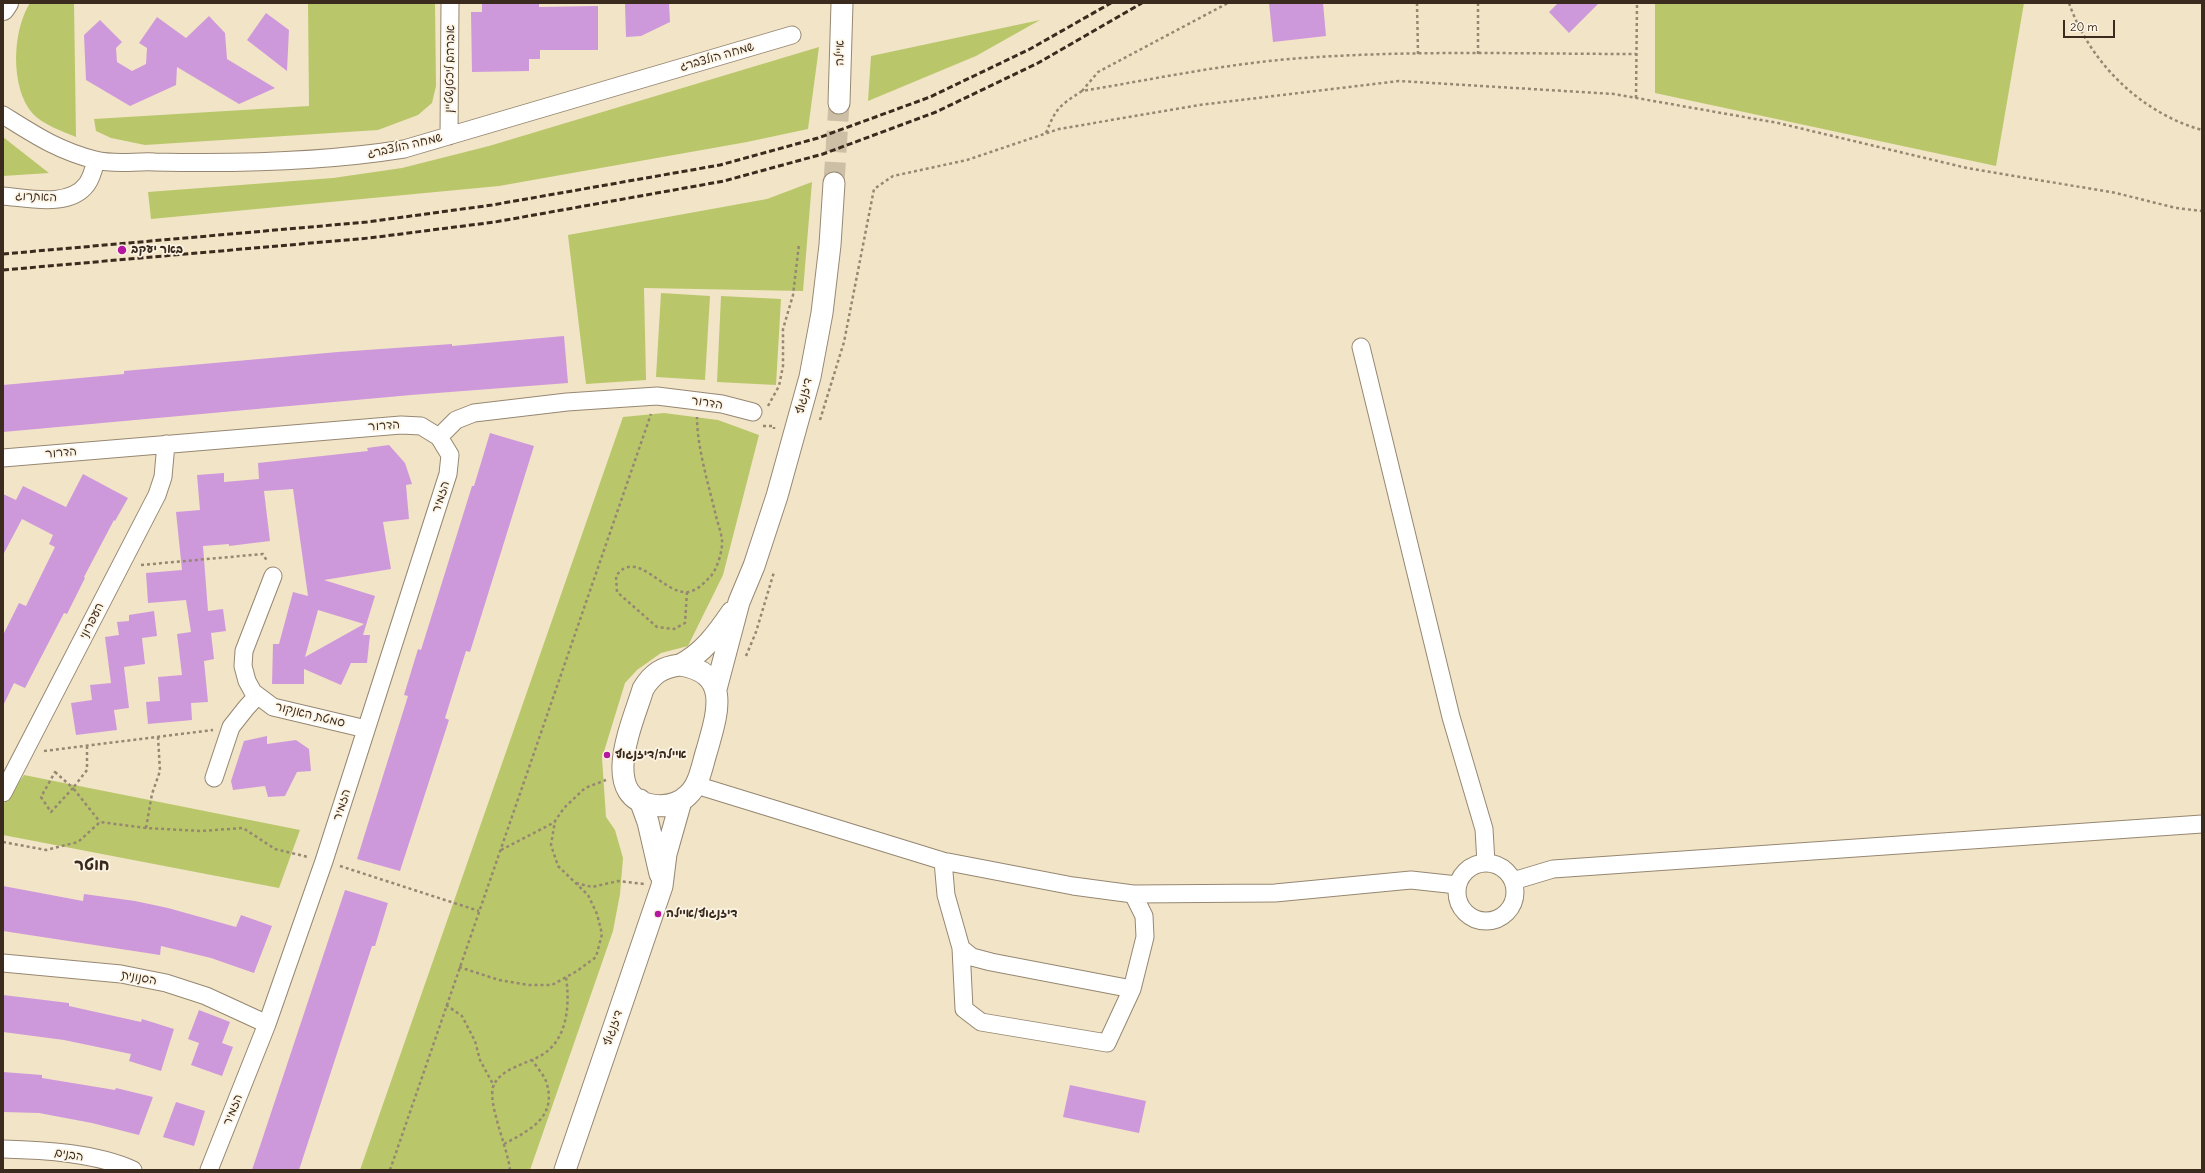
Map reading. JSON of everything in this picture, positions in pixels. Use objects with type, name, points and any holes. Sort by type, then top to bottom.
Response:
[{"type":"main road","points":[[3,9],[7,3]]},
{"type":"street","name":"אברהם ליכטנשטיין","points":[[449,136],[450,3]]},
{"type":"street","name":"איילה","points":[[839,104],[842,3]]},
{"type":"street","name":"שמחה הולצברג","points":[[3,103],[8,118],[59,149],[96,160],[115,163],[199,163],[355,156],[404,148],[449,136],[792,35]]},
{"type":"street","name":"האתרוג","points":[[3,196],[50,199],[73,195],[86,184],[96,160]]},
{"type":"street","name":"דיזנגוף","points":[[716,689],[739,602],[754,566],[777,496],[810,377],[823,305],[830,245],[834,183]]},
{"type":"street","points":[[1361,347],[1451,717],[1484,829],[1486,863]]},
{"type":"street","name":"הדרור","points":[[3,458],[401,425],[421,426],[440,437],[456,420],[474,413],[567,402],[657,396],[697,401],[753,412]]},
{"type":"street","name":"הזמיר","points":[[209,1170],[267,1024],[324,861],[448,474],[450,455],[440,437]]},
{"type":"street","name":"העפרוני","points":[[3,793],[157,495],[163,477],[166,444]]},
{"type":"street","name":"סמטת האנקור","points":[[273,576],[244,650],[243,666],[247,681],[253,692],[273,707],[366,729]]},
{"type":"street","name":"דיזנגוף","points":[[680,665],[694,658],[707,646],[739,602]]},
{"type":"street","points":[[680,665],[691,667],[702,672],[710,679],[716,689],[719,700],[718,712],[696,785],[681,801],[660,806],[650,805],[640,800],[631,793],[622,774],[622,763],[643,689],[649,679],[658,671],[668,666],[680,665]]},
{"type":"street","points":[[214,778],[231,727],[257,696]]},
{"type":"street","points":[[696,785],[943,861],[1073,886],[1133,894],[1275,893],[1411,880],[1458,885]]},
{"type":"street","points":[[640,800],[648,822],[662,886]]},
{"type":"street","name":"דיזנגוף","points":[[564,1170],[662,886],[666,854],[681,801]]},
{"type":"street","points":[[1513,881],[1553,869],[2202,824]]},
{"type":"street","points":[[943,861],[946,895],[961,948],[964,1009],[982,1022],[1107,1043],[1132,989],[1145,937],[1144,916],[1133,894]]},
{"type":"street","points":[[1486,863],[1504,868],[1513,881],[1515,889],[1512,905],[1501,918],[1484,922],[1476,920],[1462,909],[1456,893],[1458,885],[1466,870],[1473,866],[1486,863]]},
{"type":"street","points":[[961,948],[972,957],[991,962],[1132,989]]},
{"type":"street","name":"הסנונית","points":[[3,963],[121,974],[166,982],[206,996],[267,1024]]},
{"type":"street","name":"הבנים","points":[[3,1149],[36,1150],[85,1157],[121,1165],[133,1170]]},
{"type":"path","points":[[1046,133],[1054,115],[1061,105],[1082,91],[1098,72],[1228,3]]},
{"type":"path","points":[[1417,3],[1418,54]]},
{"type":"path","points":[[1478,3],[1478,54]]},
{"type":"path","points":[[1636,98],[1637,3]]},
{"type":"path","points":[[2069,3],[2082,30],[2100,60],[2121,84],[2152,106],[2189,126],[2202,130]]},
{"type":"path","points":[[1082,91],[1242,65],[1303,58],[1418,54],[1636,54]]},
{"type":"path","points":[[874,189],[892,176],[967,160],[1059,129],[1199,105],[1399,81],[1614,94],[1778,123],[1967,168],[2116,193],[2176,208],[2202,211]]},
{"type":"path","points":[[773,434],[774,426],[750,425],[753,412],[768,406],[780,386],[783,366],[783,329],[793,296],[799,244]]},
{"type":"path","points":[[390,1170],[657,396]]},
{"type":"path","points":[[687,592],[685,623],[674,629],[657,627],[617,592],[616,576],[621,569],[630,566],[641,568],[669,587],[687,592],[700,588],[715,572],[722,541],[701,446],[697,423],[697,401]]},
{"type":"path","points":[[120,567],[264,554],[273,576]]},
{"type":"path","points":[[23,754],[231,727]]},
{"type":"path","points":[[146,828],[152,794],[160,771],[158,737]]},
{"type":"path","points":[[87,746],[87,770],[73,788],[51,812],[41,797],[55,772],[73,788],[100,822],[146,828],[200,831],[243,828],[275,849],[324,861],[479,910]]},
{"type":"path","points":[[459,967],[498,980],[529,985],[552,985],[596,957],[602,934],[597,914],[588,895],[558,866],[551,845],[555,821],[564,808],[585,788],[622,774]]},
{"type":"path","points":[[500,850],[555,821]]},
{"type":"path","points":[[3,842],[46,850],[78,842],[100,822]]},
{"type":"path","points":[[576,883],[592,887],[618,881],[662,886]]},
{"type":"path","points":[[494,1086],[507,1071],[542,1055],[557,1039],[565,1022],[569,998],[566,977]]},
{"type":"path","points":[[446,1005],[462,1016],[475,1040],[480,1060],[494,1086],[493,1099],[510,1170]]},
{"type":"path","points":[[504,1144],[529,1131],[544,1118],[548,1097],[545,1080],[532,1060]]},
{"type":"green space","points":[[30,3],[74,3],[76,137],[37,118],[26,103],[20,90],[17,75],[17,44],[24,15]]},
{"type":"green space","points":[[308,3],[435,3],[436,86],[432,103],[418,115],[378,130],[145,145],[111,138],[96,131],[94,119],[309,106]]},
{"type":"green space","points":[[1655,3],[2024,3],[1996,166],[1655,93]]},
{"type":"green space","points":[[1040,20],[976,56],[868,101],[871,56]]},
{"type":"green space","points":[[819,47],[808,129],[747,142],[499,186],[151,219],[148,192],[333,178],[402,168],[489,146]]},
{"type":"green space","points":[[3,137],[49,173],[3,176]]},
{"type":"green space","points":[[812,182],[803,291],[644,288],[646,380],[586,384],[568,235],[767,199]]},
{"type":"green space","points":[[661,293],[710,296],[705,380],[656,377]]},
{"type":"green space","points":[[721,296],[781,299],[776,385],[717,382]]},
{"type":"green space","points":[[664,413],[718,420],[759,435],[723,575],[688,646],[661,653],[637,670],[625,683],[602,758],[606,817],[615,830],[623,858],[620,894],[613,931],[530,1170],[360,1170],[623,417]]},
{"type":"green space","points":[[24,775],[300,830],[279,888],[3,835],[3,805]]},
{"type":"building","points":[[482,3],[539,3],[539,7],[598,6],[598,50],[540,50],[540,59],[529,59],[529,71],[472,72],[471,12],[482,12]]},
{"type":"building","points":[[625,3],[669,3],[670,22],[641,36],[626,37]]},
{"type":"building","points":[[1269,3],[1323,3],[1326,36],[1273,42]]},
{"type":"building","points":[[1558,3],[1599,3],[1569,33],[1549,12]]},
{"type":"building","points":[[266,13],[289,30],[287,71],[247,40]]},
{"type":"building","points":[[209,16],[225,33],[227,59],[275,88],[239,104],[177,67],[176,85],[130,106],[86,80],[84,35],[100,20],[122,42],[116,48],[117,62],[132,71],[146,64],[147,48],[139,43],[157,17],[186,38]]},
{"type":"building","points":[[564,336],[568,383],[411,395],[3,432],[3,385],[124,374],[124,371],[338,352],[452,344],[452,346]]},
{"type":"building","points":[[490,433],[534,446],[470,652],[466,651],[445,718],[449,720],[400,871],[357,859],[408,696],[404,695],[418,649],[421,650]]},
{"type":"building","points":[[389,445],[405,463],[412,484],[406,485],[409,519],[383,522],[391,569],[324,580],[375,596],[363,635],[370,635],[367,663],[351,663],[341,685],[304,669],[304,684],[272,684],[273,644],[279,644],[293,592],[308,596],[293,489],[264,491],[270,541],[229,546],[229,544],[203,546],[208,611],[223,609],[226,631],[211,633],[214,659],[204,661],[208,702],[191,703],[192,720],[148,724],[146,702],[160,701],[158,677],[182,675],[177,634],[191,632],[186,600],[148,603],[146,573],[182,570],[176,512],[200,510],[197,475],[224,473],[224,482],[259,479],[258,463],[368,451],[367,448]],"holes":[[[318,610],[364,624],[305,657]]]},
{"type":"building","points":[[83,474],[128,498],[115,521],[114,520],[84,577],[85,578],[67,614],[64,613],[25,688],[14,683],[3,706],[3,635],[19,603],[26,606],[55,547],[49,544],[53,535],[22,519],[3,555],[3,494],[16,500],[23,486],[66,507]]},
{"type":"building","points":[[154,611],[157,636],[142,638],[145,664],[124,667],[129,708],[114,710],[117,730],[76,735],[71,703],[92,700],[90,685],[111,683],[105,637],[119,635],[117,622],[129,621],[129,615]]},
{"type":"building","points":[[267,736],[267,744],[296,740],[309,749],[311,771],[297,772],[285,796],[268,797],[265,786],[233,790],[231,781],[244,741]]},
{"type":"building","points":[[3,886],[83,901],[84,894],[135,901],[168,908],[236,927],[241,915],[272,926],[254,973],[211,958],[161,946],[160,955],[3,931]]},
{"type":"building","points":[[345,890],[388,903],[375,946],[372,946],[299,1170],[252,1170]]},
{"type":"building","points":[[3,995],[69,1003],[69,1006],[141,1022],[142,1019],[174,1029],[161,1071],[129,1061],[131,1054],[64,1040],[3,1032]]},
{"type":"building","points":[[199,1010],[230,1022],[222,1043],[233,1047],[222,1076],[191,1065],[199,1043],[188,1039]]},
{"type":"building","points":[[3,1072],[42,1075],[42,1078],[115,1090],[116,1088],[153,1097],[139,1135],[92,1123],[39,1113],[3,1112]]},
{"type":"building","points":[[1070,1085],[1146,1101],[1139,1133],[1063,1117]]},
{"type":"building","points":[[176,1102],[205,1111],[194,1146],[163,1137]]},
{"type":"tunnel","points":[[834,183],[839,103]]},
{"type":"railway","points":[[3,254],[367,222],[492,205],[720,165],[818,138],[930,97],[1030,49],[1111,3]]},
{"type":"railway","points":[[3,270],[369,238],[495,222],[724,181],[823,154],[936,112],[1038,63],[1142,3]]},
{"type":"place","name":"באר יעקב","points":[[122,250]]},
{"type":"place","name":"איילה/דיזנגוף","points":[[607,755]]},
{"type":"place","name":"דיזנגוף/איילה","points":[[658,914]]},
{"type":"district","name":"חוטר","points":[[92,865]]}]
